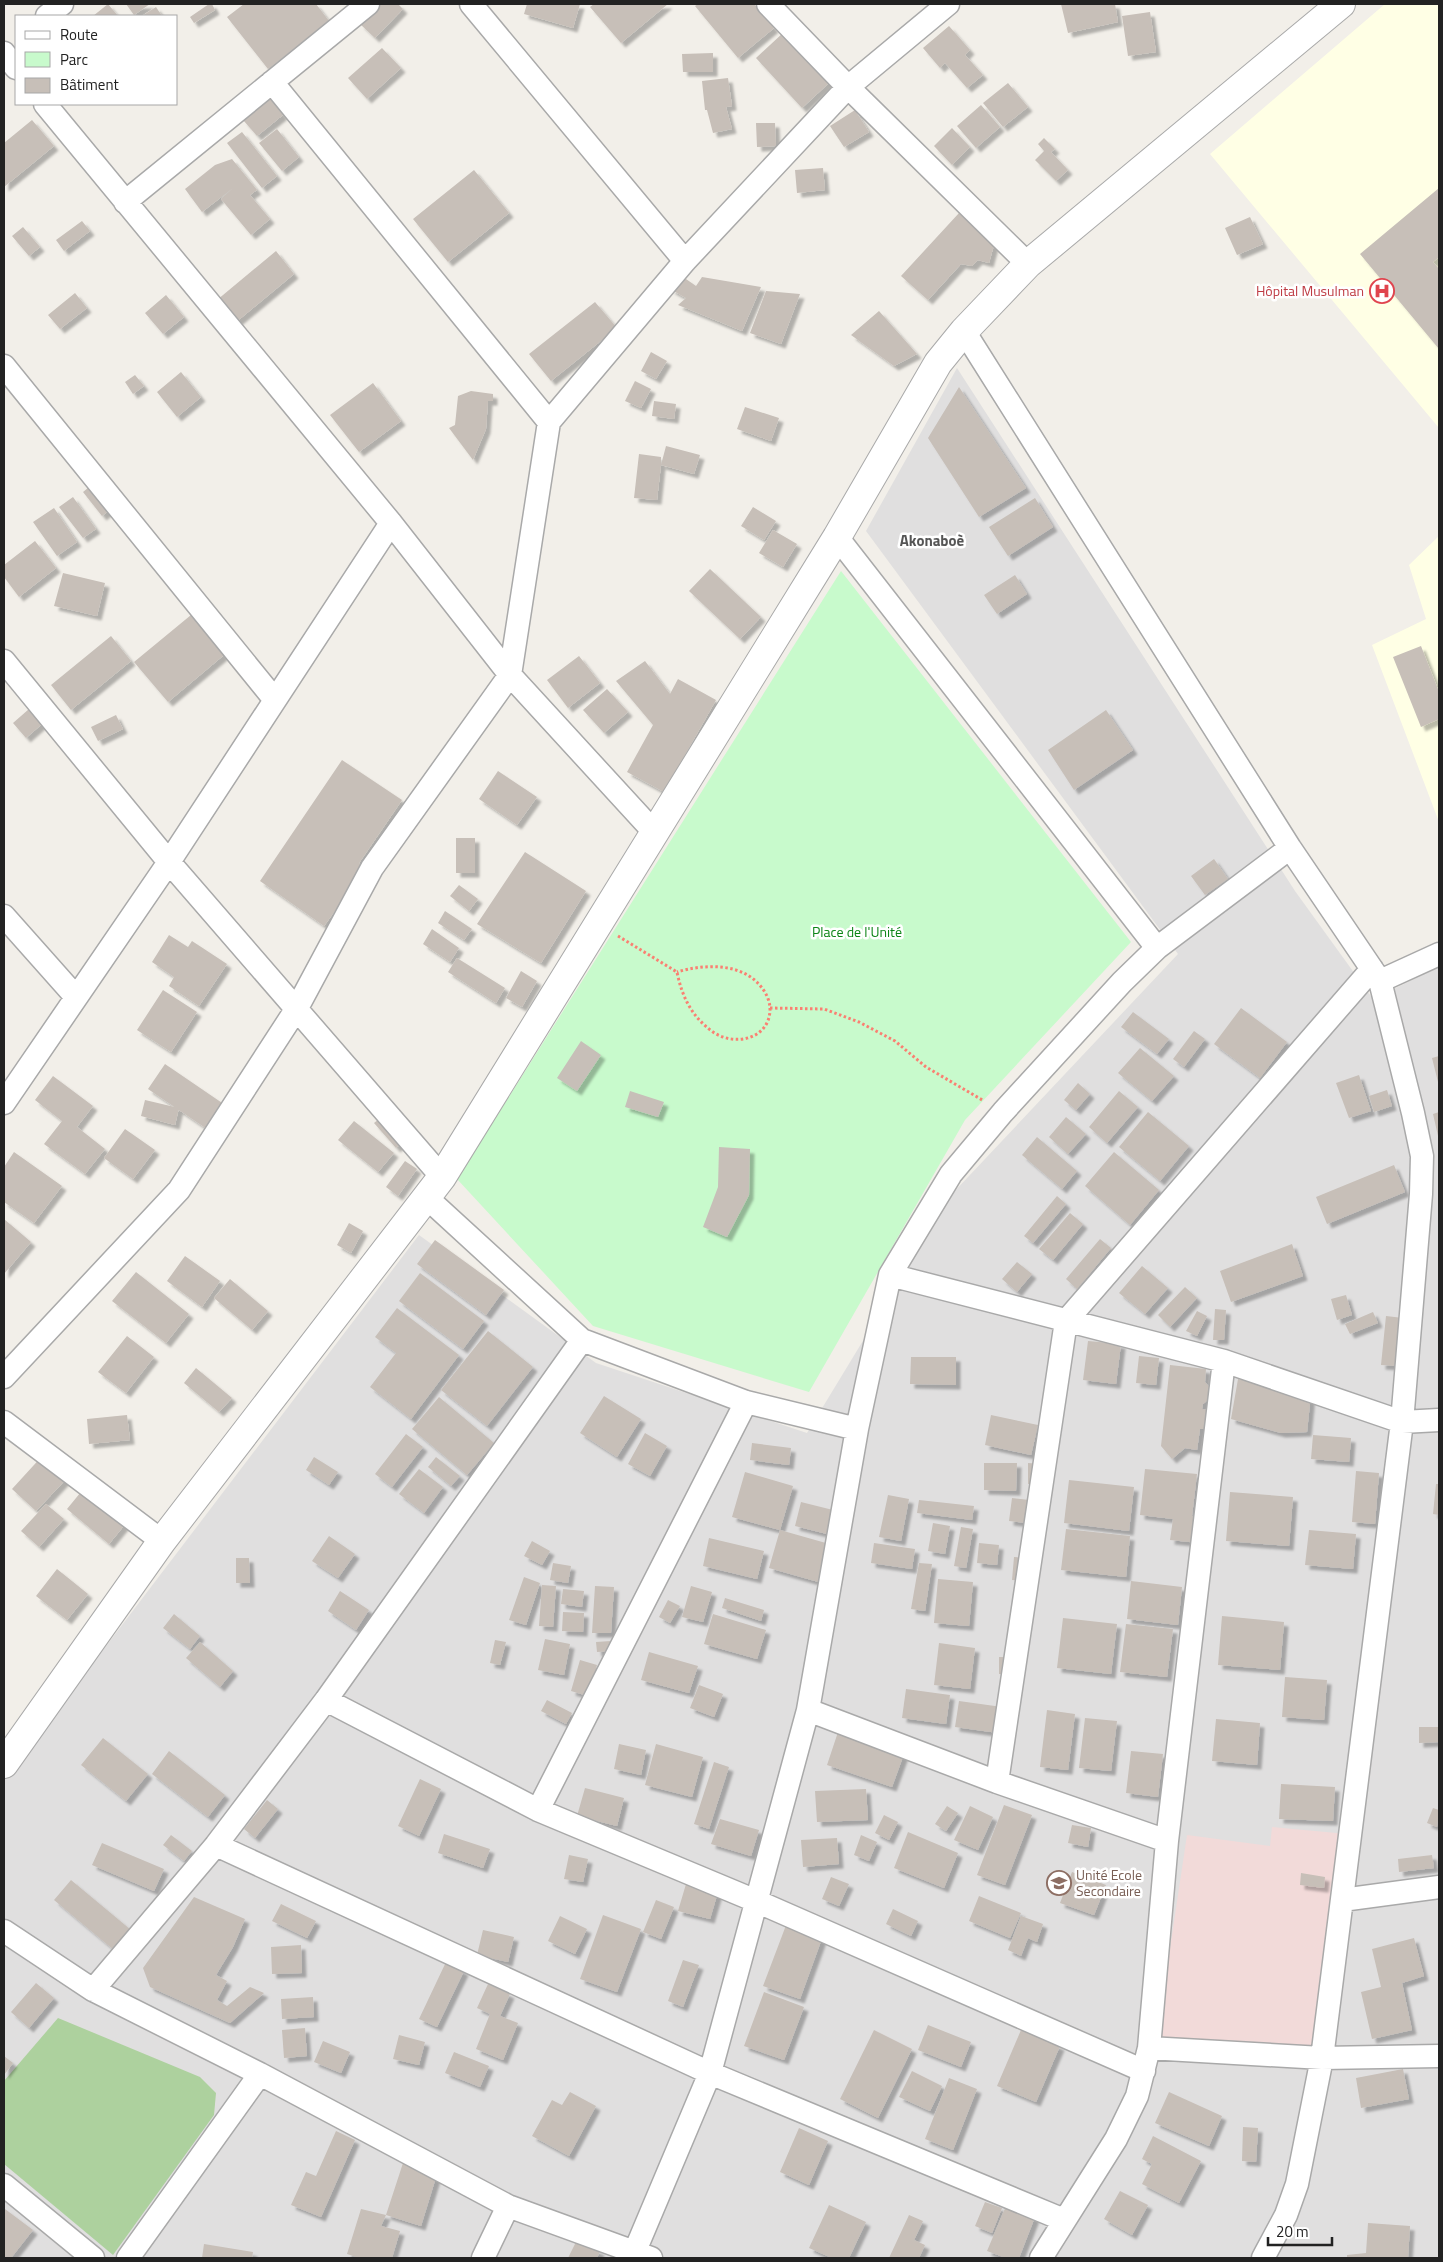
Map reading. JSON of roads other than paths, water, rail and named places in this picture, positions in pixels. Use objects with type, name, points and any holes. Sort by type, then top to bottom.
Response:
[{"type":"street","points":[[48,15],[62,4]]},
{"type":"street","points":[[125,202],[368,4]]},
{"type":"street","points":[[471,4],[685,261]]},
{"type":"street","points":[[768,4],[1028,264]]},
{"type":"street","points":[[4,1377],[179,1190],[297,1008],[372,868],[510,675],[549,422],[685,261],[848,86],[948,4]]},
{"type":"street","points":[[4,1764],[162,1541],[434,1187],[599,924],[837,537],[938,363],[964,331],[1028,264],[1341,4]]},
{"type":"street","points":[[15,42],[4,52],[15,67]]},
{"type":"street","points":[[272,82],[549,422]]},
{"type":"street","points":[[46,105],[391,522],[510,675],[655,833]]},
{"type":"street","points":[[964,331],[1290,848],[1376,975],[1414,1113],[1422,1156],[1421,1194],[1402,1422],[1322,2058],[1297,2184],[1286,2215],[1263,2258]]},
{"type":"street","points":[[4,366],[276,700]]},
{"type":"street","points":[[4,1103],[169,862],[391,522]]},
{"type":"street","points":[[837,537],[1157,948]]},
{"type":"street","points":[[4,661],[169,862],[297,1008],[434,1187],[582,1340],[746,1402],[857,1429]]},
{"type":"street","points":[[4,1931],[93,1990],[260,2074],[508,2206],[639,2256],[710,2073],[808,1710],[857,1429],[890,1276],[951,1174],[1002,1112],[1122,982],[1157,948],[1290,848]]},
{"type":"street","points":[[4,916],[76,997]]},
{"type":"street","points":[[997,1782],[1066,1321],[1376,975],[1439,954]]},
{"type":"street","points":[[890,1276],[1224,1361],[1402,1422],[1439,1420]]},
{"type":"street","points":[[93,1990],[216,1845],[326,1700],[582,1340]]},
{"type":"street","points":[[1041,2258],[1116,2139],[1137,2096],[1149,2048],[1167,1841],[1224,1361]]},
{"type":"street","points":[[538,1810],[746,1402]]},
{"type":"street","points":[[4,1422],[162,1541]]},
{"type":"street","points":[[326,1700],[538,1810],[756,1901],[1144,2071]]},
{"type":"street","points":[[808,1710],[997,1782],[1167,1841]]},
{"type":"street","points":[[216,1845],[710,2073],[1064,2220]]},
{"type":"street","points":[[1342,1900],[1439,1887]]},
{"type":"street","points":[[1149,2048],[1322,2058],[1439,2056]]},
{"type":"street","points":[[128,2258],[260,2074]]},
{"type":"street","points":[[4,2185],[93,2258]]},
{"type":"street","points":[[483,2258],[508,2206]]},
{"type":"place","name":"Hôpital Musulman","points":[[1382,291]]},
{"type":"place","name":"Unité Ecole Secondaire","points":[[1059,1883]]},
{"type":"district","name":"Akonaboè","points":[[932,541]]},
{"type":"park label","name":"Place de l'Unité","points":[[857,932]]}]
